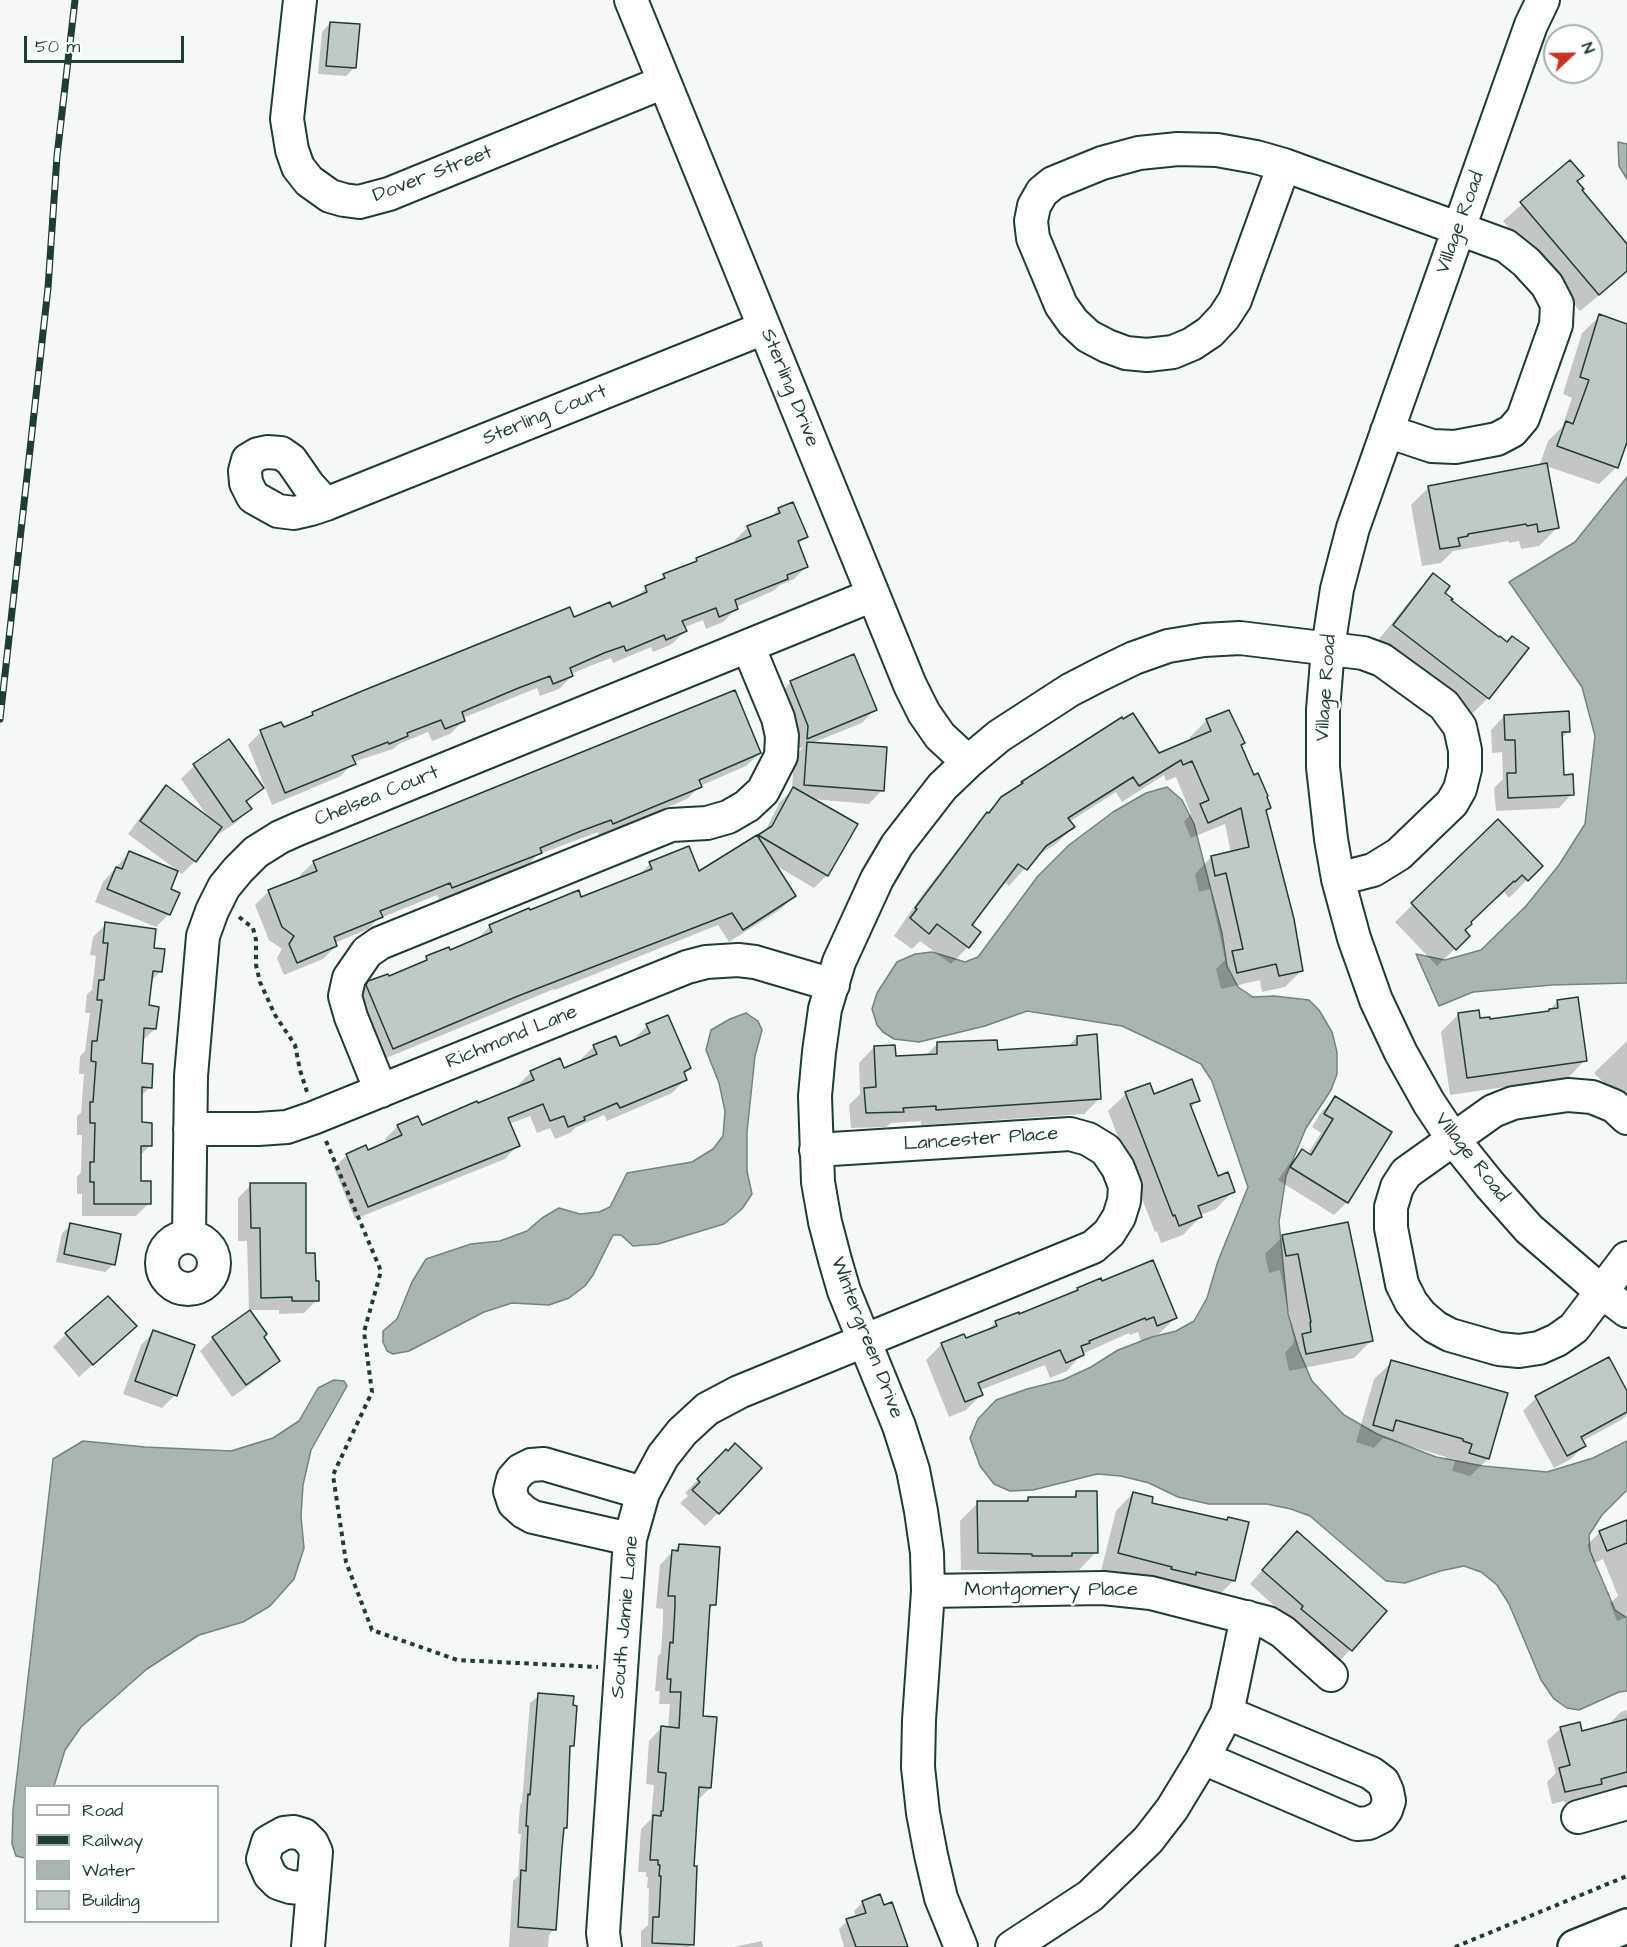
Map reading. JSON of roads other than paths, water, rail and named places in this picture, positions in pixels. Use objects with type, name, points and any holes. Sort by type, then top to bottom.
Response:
[{"type":"main road","points":[[1575,1947],[1616,1936]]},
{"type":"street","name":"Dover Street","points":[[300,0],[287,119],[290,142],[298,166],[309,181],[330,196],[344,200],[359,202],[389,194],[664,82]]},
{"type":"street","name":"Sterling Drive","points":[[631,0],[909,685],[940,736],[968,762]]},
{"type":"street","name":"Village Road","points":[[1543,0],[1531,25],[1351,537],[1337,589],[1328,648],[1323,710],[1323,767],[1338,879],[1353,938],[1376,1000],[1429,1103],[1453,1139],[1529,1229],[1627,1311]]},
{"type":"street","points":[[1284,165],[1235,300],[1210,332],[1192,344],[1173,352],[1147,355],[1126,353],[1088,336],[1073,322],[1061,304],[1033,238],[1031,221],[1034,206],[1053,183],[1102,163],[1139,153],[1178,149],[1217,150],[1256,156],[1284,165],[1460,228],[1506,246],[1526,262],[1547,285],[1557,304],[1556,325],[1523,418],[1512,431],[1497,439],[1455,447],[1432,446],[1387,431]]},
{"type":"street","name":"Sterling Court","points":[[326,504],[764,328]]},
{"type":"street","name":"Chelsea Court","points":[[189,1237],[190,1076],[203,936],[224,887],[256,852],[298,829],[873,596]]},
{"type":"street","name":"Wintergreen Drive","points":[[961,1947],[939,1887],[923,1813],[919,1779],[919,1720],[928,1591],[927,1553],[913,1470],[899,1426],[844,1291],[825,1222],[818,1182],[815,1096],[819,1052],[825,1009],[839,962],[877,879],[897,845],[942,787],[968,762],[999,736],[1071,690],[1134,658],[1168,646],[1204,640],[1240,638],[1363,653],[1382,660],[1444,705],[1460,727],[1465,750],[1465,770],[1460,789],[1452,803],[1399,854],[1373,870],[1338,879]]},
{"type":"street","points":[[381,1091],[351,1017],[345,996],[349,978],[367,952],[380,944],[671,825],[707,823],[728,817],[747,806],[763,791],[781,756],[782,736],[778,718],[748,646]]},
{"type":"street","name":"Richmond Lane","points":[[190,1129],[287,1127],[687,967],[706,962],[738,960],[755,962],[833,985]]},
{"type":"street","points":[[1627,1118],[1614,1106],[1592,1097],[1568,1095],[1513,1103],[1493,1111],[1406,1173],[1397,1187],[1391,1208],[1391,1228],[1402,1284],[1411,1302],[1435,1327],[1450,1335],[1499,1349],[1519,1351],[1539,1348],[1557,1340],[1574,1328],[1627,1258]]},
{"type":"street","name":"Lancester Place","points":[[816,1150],[1070,1134],[1088,1139],[1106,1150],[1118,1168],[1125,1186],[1124,1201],[1119,1217],[1109,1233],[1093,1247],[864,1340]]},
{"type":"street","name":"South Jamie Lane","points":[[605,1947],[603,1933],[630,1539],[643,1492],[663,1456],[682,1432],[707,1409],[739,1392],[864,1340]]},
{"type":"street","points":[[630,1539],[533,1517],[514,1503],[510,1491],[513,1479],[521,1470],[531,1465],[544,1464],[643,1492]]},
{"type":"street","name":"Montgomery Place","points":[[928,1591],[1103,1588],[1151,1593],[1269,1623],[1283,1632],[1331,1675]]},
{"type":"street","points":[[1012,1947],[1090,1896],[1148,1840],[1172,1809],[1227,1713],[1247,1617]]},
{"type":"street","points":[[1203,1758],[1357,1824],[1369,1823],[1380,1817],[1386,1810],[1389,1801],[1387,1791],[1383,1782],[1371,1773],[1227,1713]]},
{"type":"street","points":[[1578,1817],[1627,1803]]},
{"type":"street","points":[[308,1947],[312,1889]]},
{"type":"water","points":[[1618,142],[1627,144],[1627,179],[1619,166]]},
{"type":"water","points":[[1627,477],[1627,983],[1552,985],[1473,992],[1439,1006],[1416,954],[1445,960],[1481,950],[1526,906],[1559,865],[1585,824],[1595,736],[1582,687],[1509,582],[1575,542]]},
{"type":"water","points":[[1167,787],[1182,800],[1194,824],[1222,933],[1227,966],[1238,987],[1253,997],[1274,996],[1309,1000],[1319,1010],[1332,1032],[1337,1052],[1337,1074],[1331,1090],[1306,1128],[1286,1176],[1279,1222],[1288,1314],[1299,1351],[1312,1381],[1344,1415],[1377,1434],[1436,1457],[1483,1466],[1547,1472],[1593,1458],[1627,1441],[1627,1490],[1602,1515],[1589,1535],[1590,1551],[1615,1610],[1627,1618],[1627,1691],[1619,1692],[1579,1710],[1567,1708],[1554,1699],[1541,1680],[1509,1604],[1497,1585],[1481,1572],[1464,1566],[1440,1571],[1405,1583],[1386,1581],[1310,1516],[1291,1509],[1267,1504],[1209,1504],[1178,1497],[1149,1483],[1121,1476],[1097,1474],[1033,1490],[1010,1491],[994,1484],[980,1466],[970,1438],[978,1419],[996,1400],[1063,1380],[1091,1367],[1118,1350],[1176,1331],[1194,1321],[1207,1298],[1218,1261],[1248,1187],[1212,1081],[1201,1064],[1173,1050],[1122,1026],[1027,1011],[985,1026],[919,1042],[894,1039],[877,1025],[872,1009],[877,993],[897,962],[915,954],[932,952],[965,962],[978,957],[1038,876],[1069,845],[1113,812],[1146,793]]},
{"type":"water","points":[[746,1013],[758,1021],[762,1030],[755,1056],[747,1132],[747,1171],[752,1194],[742,1209],[724,1224],[658,1244],[633,1246],[621,1235],[613,1235],[593,1275],[585,1286],[569,1298],[549,1305],[512,1303],[484,1312],[409,1351],[393,1354],[387,1351],[383,1342],[383,1331],[397,1319],[412,1282],[426,1259],[471,1244],[500,1241],[527,1231],[542,1218],[559,1208],[580,1214],[599,1212],[610,1207],[627,1173],[692,1162],[713,1149],[723,1136],[725,1111],[719,1083],[706,1050],[711,1030]]},
{"type":"water","points":[[334,1380],[344,1381],[347,1386],[311,1450],[303,1485],[301,1516],[304,1548],[294,1579],[270,1606],[243,1622],[199,1635],[147,1669],[81,1727],[65,1750],[54,1785],[24,1785],[24,1858],[16,1856],[12,1844],[13,1810],[53,1459],[83,1441],[145,1447],[231,1451],[273,1438],[299,1421],[318,1388]]},
{"type":"railway","points":[[0,719],[48,288],[57,156],[75,0]]}]
